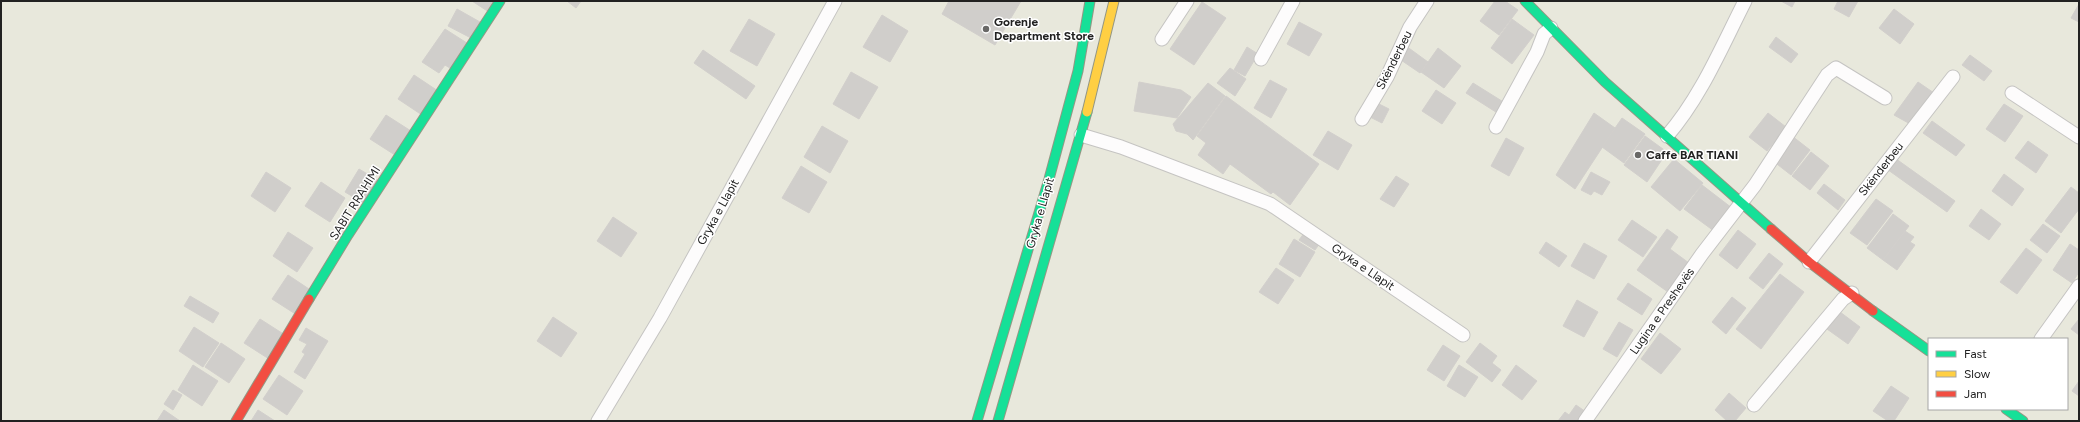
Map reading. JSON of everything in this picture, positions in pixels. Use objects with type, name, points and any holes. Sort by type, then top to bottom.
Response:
[{"type":"main road","name":"SABIT RRAHIMI","points":[[236,421],[356,222],[500,1]]},
{"type":"main road","name":"Gryka e Llapit","points":[[977,421],[1049,179],[1078,71],[1090,1]]},
{"type":"main road","name":"Gryka e Llapit","points":[[998,421],[1068,186],[1101,60],[1114,1]]},
{"type":"main road","points":[[1525,1],[1605,82],[1810,262],[1928,350]]},
{"type":"main road","points":[[2007,410],[2023,421]]},
{"type":"street","name":"Gryka e Llapit","points":[[598,421],[660,318],[835,1]]},
{"type":"street","points":[[1162,39],[1187,1]]},
{"type":"street","points":[[1261,59],[1293,1]]},
{"type":"street","name":"Skënderbeu","points":[[1362,119],[1387,77],[1410,27],[1427,1]]},
{"type":"street","points":[[1667,136],[1681,120],[1692,102],[1745,1]]},
{"type":"street","points":[[1496,127],[1538,52],[1544,34],[1551,28]]},
{"type":"street","name":"Lugina e Preshevës","points":[[1585,421],[1702,254],[1742,203],[1827,75],[1836,68],[1885,98]]},
{"type":"street","name":"Skënderbeu","points":[[1810,262],[1953,77]]},
{"type":"street","points":[[2012,93],[2079,137]]},
{"type":"street","name":"Gryka e Llapit","points":[[1081,135],[1121,147],[1270,204],[1463,336]]},
{"type":"street","points":[[2042,338],[2079,286]]},
{"type":"street","points":[[1754,405],[1843,298],[1852,294]]},
{"type":"shaded area","points":[[1,1],[2079,1],[2079,421],[1,421]]},
{"type":"building","points":[[472,1],[501,1],[492,14]]},
{"type":"building","points":[[567,1],[581,1],[576,8]]},
{"type":"building","name":"Gorenje Department Store","points":[[949,1],[1021,1],[995,45],[942,14]]},
{"type":"building","points":[[1495,1],[1505,1],[1518,10],[1499,35],[1480,21]]},
{"type":"building","points":[[1781,1],[1795,1],[1792,7]]},
{"type":"building","points":[[1838,1],[1858,1],[1849,17],[1834,9]]},
{"type":"building","points":[[1202,2],[1226,18],[1194,65],[1170,49]]},
{"type":"building","points":[[2079,4],[2079,22],[2071,18]]},
{"type":"building","points":[[457,9],[480,22],[471,38],[448,26]]},
{"type":"building","points":[[1894,9],[1914,24],[1900,44],[1879,28]]},
{"type":"building","points":[[882,15],[908,31],[890,62],[863,47]]},
{"type":"building","points":[[749,19],[775,34],[757,66],[730,51]]},
{"type":"building","points":[[1512,19],[1534,35],[1512,64],[1491,48]]},
{"type":"building","points":[[1299,22],[1322,34],[1309,56],[1287,44]]},
{"type":"building","points":[[445,29],[470,45],[453,70],[445,65],[439,73],[422,62]]},
{"type":"building","points":[[1776,37],[1798,54],[1791,63],[1769,47]]},
{"type":"building","points":[[1406,46],[1428,62],[1420,73],[1398,58]]},
{"type":"building","points":[[1247,47],[1258,54],[1245,76],[1234,70]]},
{"type":"building","points":[[1438,48],[1461,66],[1444,88],[1421,72]]},
{"type":"building","points":[[703,50],[755,86],[746,99],[694,63]]},
{"type":"building","points":[[1970,55],[1992,71],[1984,81],[1962,65]]},
{"type":"building","points":[[1230,68],[1246,79],[1235,96],[1217,83]]},
{"type":"building","points":[[851,72],[878,87],[859,119],[833,104]]},
{"type":"building","points":[[414,75],[438,91],[422,115],[398,99]]},
{"type":"building","points":[[1270,80],[1287,89],[1271,118],[1254,108]]},
{"type":"building","points":[[1139,82],[1181,90],[1191,97],[1177,118],[1134,111]]},
{"type":"building","points":[[1918,82],[1934,93],[1912,125],[1894,115]]},
{"type":"building","points":[[1208,83],[1225,96],[1193,140],[1187,134],[1176,131],[1173,124]]},
{"type":"building","points":[[1473,83],[1505,103],[1499,114],[1466,93]]},
{"type":"building","points":[[1436,90],[1456,103],[1442,124],[1422,111]]},
{"type":"building","points":[[1226,96],[1319,164],[1290,205],[1273,192],[1271,194],[1230,164],[1223,174],[1198,155],[1206,143],[1197,136]]},
{"type":"building","points":[[1377,103],[1389,109],[1382,123],[1370,117]]},
{"type":"building","points":[[2004,104],[2023,116],[2005,142],[1986,129]]},
{"type":"building","points":[[1594,113],[1615,128],[1575,189],[1556,175]]},
{"type":"building","points":[[1768,113],[1786,127],[1767,151],[1749,137]]},
{"type":"building","points":[[386,115],[411,131],[395,155],[370,139]]},
{"type":"building","points":[[1622,118],[1645,134],[1624,163],[1602,147]]},
{"type":"building","points":[[1932,121],[1965,145],[1956,156],[1923,133]]},
{"type":"building","points":[[822,126],[848,141],[830,173],[804,157]]},
{"type":"building","points":[[1328,131],[1352,145],[1338,170],[1313,155]]},
{"type":"building","points":[[1645,136],[1667,152],[1647,182],[1624,165]]},
{"type":"building","points":[[1792,136],[1810,150],[1791,175],[1773,161]]},
{"type":"building","points":[[1506,138],[1524,148],[1509,176],[1491,166]]},
{"type":"building","points":[[2028,141],[2048,155],[2036,173],[2015,158]]},
{"type":"building","points":[[1811,152],[1829,166],[1810,190],[1792,176]]},
{"type":"building","points":[[1892,156],[1955,201],[1947,212],[1884,167]]},
{"type":"building","points":[[1674,159],[1703,183],[1680,211],[1651,187]]},
{"type":"building","points":[[801,166],[827,182],[809,213],[782,198]]},
{"type":"building","points":[[359,169],[381,182],[367,205],[345,192]]},
{"type":"building","points":[[266,172],[291,188],[275,212],[251,196]]},
{"type":"building","points":[[1591,172],[1610,182],[1602,195],[1594,191],[1591,195],[1581,190]]},
{"type":"building","points":[[2004,174],[2024,189],[2012,206],[1992,191]]},
{"type":"building","points":[[1396,176],[1409,184],[1394,207],[1380,199]]},
{"type":"building","points":[[321,182],[345,198],[330,222],[305,206]]},
{"type":"building","points":[[1824,184],[1845,200],[1838,210],[1817,193]]},
{"type":"building","points":[[1702,185],[1732,208],[1714,231],[1684,209]]},
{"type":"building","points":[[2071,187],[2079,193],[2079,209],[2061,233],[2045,221]]},
{"type":"building","points":[[1876,199],[1893,211],[1867,245],[1850,233]]},
{"type":"building","points":[[1981,209],[2001,224],[1989,240],[1969,226]]},
{"type":"building","points":[[1893,214],[1909,226],[1883,260],[1867,248]]},
{"type":"building","points":[[613,217],[637,233],[621,257],[597,241]]},
{"type":"building","points":[[1632,220],[1657,237],[1643,257],[1618,240]]},
{"type":"building","points":[[2043,224],[2060,236],[2047,253],[2030,240]]},
{"type":"building","points":[[1667,229],[1678,237],[1670,249],[1689,263],[1668,292],[1637,270]]},
{"type":"building","points":[[1738,230],[1756,244],[1737,269],[1719,255]]},
{"type":"building","points":[[1905,231],[1914,237],[1910,242],[1915,245],[1897,270],[1883,260]]},
{"type":"building","points":[[288,232],[313,248],[297,272],[273,256]]},
{"type":"building","points":[[1305,232],[1320,243],[1315,250],[1299,240]]},
{"type":"building","points":[[1294,239],[1315,252],[1300,277],[1279,264]]},
{"type":"building","points":[[1546,242],[1567,256],[1559,267],[1539,253]]},
{"type":"building","points":[[1584,243],[1607,256],[1594,279],[1571,266]]},
{"type":"building","points":[[2070,244],[2079,250],[2079,272],[2072,283],[2053,270]]},
{"type":"building","points":[[2026,248],[2042,260],[2017,294],[2000,282]]},
{"type":"building","points":[[1769,253],[1783,264],[1763,289],[1749,278]]},
{"type":"building","points":[[1276,268],[1294,280],[1278,304],[1259,292]]},
{"type":"building","points":[[1780,274],[1804,292],[1761,349],[1736,329]]},
{"type":"building","points":[[288,275],[312,291],[297,315],[272,299]]},
{"type":"building","points":[[1628,283],[1652,299],[1642,315],[1617,299]]},
{"type":"building","points":[[190,296],[219,313],[213,323],[184,306]]},
{"type":"building","points":[[1732,297],[1746,308],[1726,334],[1712,322]]},
{"type":"building","points":[[1577,300],[1598,312],[1584,337],[1563,326]]},
{"type":"building","points":[[1840,312],[1860,327],[1848,344],[1827,329]]},
{"type":"building","points":[[553,317],[577,333],[561,357],[537,341]]},
{"type":"building","points":[[260,319],[285,335],[269,359],[244,343]]},
{"type":"building","points":[[2079,319],[2079,335],[2071,329]]},
{"type":"building","points":[[1619,322],[1633,330],[1617,357],[1603,349]]},
{"type":"building","points":[[194,327],[219,343],[203,367],[179,351]]},
{"type":"building","points":[[306,328],[328,341],[305,379],[294,372],[305,354],[302,352],[307,344],[299,340]]},
{"type":"building","points":[[1660,333],[1681,349],[1661,374],[1641,359]]},
{"type":"building","points":[[221,343],[245,359],[229,383],[205,367]]},
{"type":"building","points":[[1480,343],[1497,356],[1492,363],[1501,370],[1492,382],[1466,362]]},
{"type":"building","points":[[1443,345],[1460,356],[1444,381],[1427,370]]},
{"type":"building","points":[[193,365],[218,381],[202,406],[178,390]]},
{"type":"building","points":[[1459,365],[1478,377],[1465,397],[1447,386]]},
{"type":"building","points":[[1516,365],[1537,381],[1522,400],[1502,385]]},
{"type":"building","points":[[279,375],[303,391],[287,415],[263,399]]},
{"type":"building","points":[[2079,381],[2079,396],[2072,391]]},
{"type":"building","points":[[1891,386],[1909,398],[1894,421],[1888,421],[1873,411]]},
{"type":"building","points":[[173,390],[182,395],[173,410],[164,404]]},
{"type":"building","points":[[1729,393],[1746,408],[1735,421],[1727,421],[1715,410]]},
{"type":"building","points":[[1576,405],[1586,412],[1580,421],[1558,421],[1565,412],[1569,415]]},
{"type":"building","points":[[164,410],[180,421],[157,421]]},
{"type":"building","points":[[258,410],[275,421],[251,421]]},
{"type":"traffic: fast","points":[[309,299],[348,235],[500,1]]},
{"type":"traffic: fast","points":[[977,421],[1049,179],[1078,71],[1090,1]]},
{"type":"traffic: fast","points":[[1525,1],[1605,82],[1771,229]]},
{"type":"traffic: fast","points":[[998,421],[1087,112]]},
{"type":"traffic: fast","points":[[1873,311],[1928,350]]},
{"type":"traffic: fast","points":[[2007,410],[2023,421]]},
{"type":"traffic: slow","points":[[1087,112],[1114,1]]},
{"type":"traffic: jam","points":[[1771,229],[1809,262],[1873,311]]},
{"type":"traffic: jam","points":[[236,421],[309,299]]},
{"type":"place","name":"Gorenje Department Store","points":[[986,29]]},
{"type":"place","name":"Caffe BAR TIANI","points":[[1638,155]]}]
